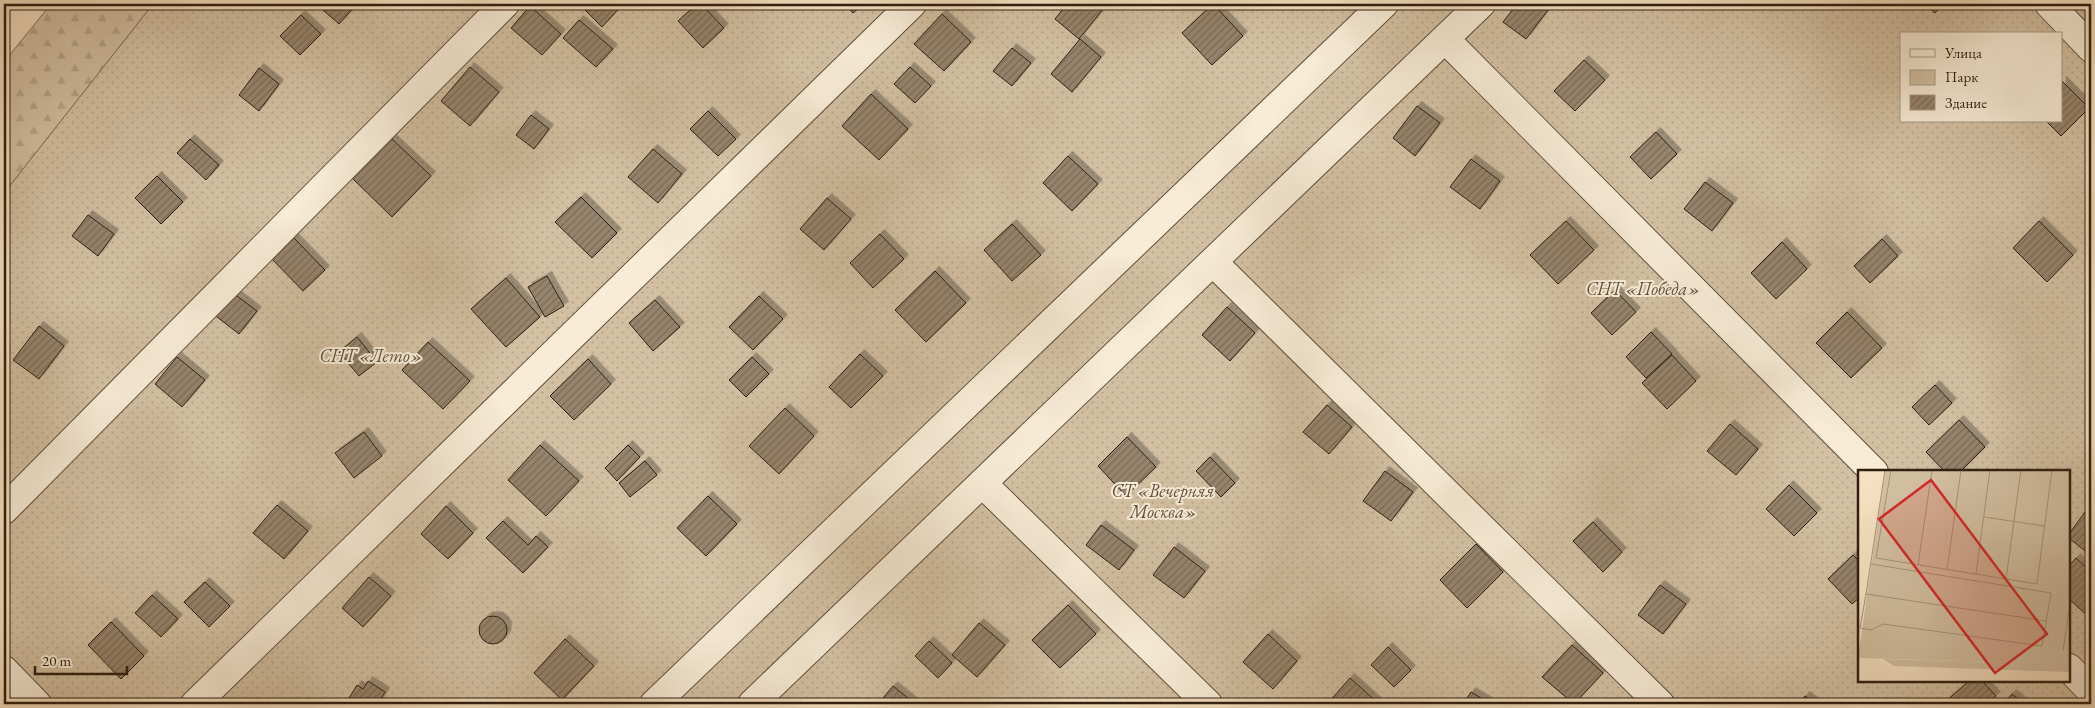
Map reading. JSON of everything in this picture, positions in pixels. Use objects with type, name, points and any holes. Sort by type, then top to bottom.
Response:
[{"type":"street","points":[[4,510],[505,4]]},
{"type":"street","points":[[195,704],[912,4]]},
{"type":"street","points":[[654,704],[1384,4]]},
{"type":"street","points":[[752,704],[1481,4]]},
{"type":"street","points":[[2049,4],[2091,48]]},
{"type":"street","points":[[1445,39],[1872,470]]},
{"type":"street","points":[[1213,262],[1660,704]]},
{"type":"street","points":[[982,483],[1208,704]]},
{"type":"street","points":[[2070,669],[2091,691]]},
{"type":"street","points":[[4,670],[37,704]]},
{"type":"green space","points":[[51,4],[153,4],[4,193],[4,62]]},
{"type":"green space","points":[[153,4],[2091,4],[2091,704],[4,704],[4,193]]},
{"type":"building","points":[[316,4],[357,4],[339,24]]},
{"type":"building","points":[[579,4],[623,4],[602,27]]},
{"type":"building","points":[[697,4],[701,4],[724,28],[703,48],[678,21]]},
{"type":"building","points":[[845,4],[864,4],[853,13]]},
{"type":"building","points":[[1067,4],[1099,4],[1104,8],[1079,39],[1055,19]]},
{"type":"building","points":[[1213,4],[1243,36],[1212,65],[1182,33]]},
{"type":"building","points":[[1517,4],[1540,4],[1548,10],[1526,39],[1503,22]]},
{"type":"building","points":[[1925,4],[1943,4],[1935,13]]},
{"type":"building","points":[[530,6],[561,34],[542,55],[511,28]]},
{"type":"building","points":[[942,14],[971,42],[944,71],[914,44]]},
{"type":"building","points":[[301,15],[321,34],[300,55],[280,36]]},
{"type":"building","points":[[579,20],[613,49],[596,67],[563,38]]},
{"type":"building","points":[[1080,39],[1101,57],[1072,92],[1051,74]]},
{"type":"building","points":[[1012,48],[1031,63],[1012,86],[993,71]]},
{"type":"building","points":[[1584,60],[1605,80],[1575,111],[1554,91]]},
{"type":"building","points":[[470,67],[499,92],[470,126],[441,101]]},
{"type":"building","points":[[910,67],[931,86],[915,103],[894,84]]},
{"type":"building","points":[[259,68],[279,84],[259,111],[239,95]]},
{"type":"building","points":[[2062,81],[2089,108],[2061,136],[2047,122],[2062,122]]},
{"type":"building","points":[[871,94],[908,129],[879,160],[842,126]]},
{"type":"building","points":[[1417,106],[1440,123],[1415,156],[1393,138]]},
{"type":"building","points":[[708,111],[736,139],[718,156],[690,129]]},
{"type":"building","points":[[531,115],[549,129],[534,149],[516,135]]},
{"type":"building","points":[[1656,132],[1677,154],[1651,179],[1630,157]]},
{"type":"building","points":[[391,138],[431,176],[392,217],[352,178]]},
{"type":"building","points":[[190,139],[219,165],[206,180],[177,153]]},
{"type":"building","points":[[653,149],[682,174],[658,203],[628,177]]},
{"type":"building","points":[[1068,156],[1098,184],[1072,211],[1043,183]]},
{"type":"building","points":[[1471,159],[1500,181],[1480,209],[1450,187]]},
{"type":"building","points":[[157,176],[183,202],[161,224],[135,198]]},
{"type":"building","points":[[1705,182],[1733,203],[1712,231],[1684,209]]},
{"type":"building","points":[[581,197],[617,233],[592,258],[555,222]]},
{"type":"building","points":[[827,198],[851,219],[824,250],[800,229]]},
{"type":"building","points":[[88,215],[114,234],[98,256],[72,236]]},
{"type":"building","points":[[1566,221],[1594,250],[1558,284],[1530,255]]},
{"type":"building","points":[[2039,221],[2073,255],[2047,282],[2013,248]]},
{"type":"building","points":[[1012,224],[1041,255],[1012,281],[984,250]]},
{"type":"building","points":[[880,234],[904,259],[873,288],[850,263]]},
{"type":"building","points":[[292,236],[325,270],[303,291],[270,257]]},
{"type":"building","points":[[1882,239],[1898,256],[1870,283],[1854,266]]},
{"type":"building","points":[[1782,242],[1807,269],[1776,299],[1751,273]]},
{"type":"building","points":[[935,271],[966,303],[926,342],[895,310]]},
{"type":"building","points":[[547,276],[564,306],[545,317],[528,287]]},
{"type":"building","points":[[506,278],[540,317],[506,347],[471,309]]},
{"type":"building","points":[[229,290],[257,311],[239,334],[212,313]]},
{"type":"building","points":[[1615,290],[1636,312],[1612,335],[1591,313]]},
{"type":"building","points":[[759,296],[783,319],[753,350],[729,327]]},
{"type":"building","points":[[655,300],[680,327],[653,351],[629,323]]},
{"type":"building","points":[[1227,307],[1255,333],[1230,361],[1202,335]]},
{"type":"building","points":[[1847,312],[1882,348],[1851,378],[1816,343]]},
{"type":"building","points":[[39,326],[64,346],[39,379],[13,360]]},
{"type":"building","points":[[1651,332],[1672,354],[1646,378],[1626,357]]},
{"type":"building","points":[[357,337],[377,362],[359,376],[339,352]]},
{"type":"building","points":[[428,342],[470,381],[443,409],[402,370]]},
{"type":"building","points":[[860,354],[883,376],[851,408],[829,387]]},
{"type":"building","points":[[1672,355],[1696,381],[1667,409],[1642,383]]},
{"type":"building","points":[[177,357],[205,380],[182,407],[155,384]]},
{"type":"building","points":[[752,357],[769,374],[746,397],[729,380]]},
{"type":"building","points":[[588,359],[611,384],[574,420],[550,396]]},
{"type":"building","points":[[1935,385],[1952,403],[1929,425],[1912,407]]},
{"type":"building","points":[[1327,405],[1352,427],[1329,454],[1303,432]]},
{"type":"building","points":[[785,408],[814,436],[779,474],[749,446]]},
{"type":"building","points":[[1959,420],[1985,447],[1962,470],[1943,470],[1926,452]]},
{"type":"building","points":[[1730,424],[1758,449],[1736,475],[1707,451]]},
{"type":"building","points":[[364,432],[382,456],[354,478],[335,453]]},
{"type":"building","points":[[1127,437],[1156,467],[1126,496],[1098,466]]},
{"type":"building","points":[[540,445],[579,481],[546,516],[508,480]]},
{"type":"building","points":[[628,445],[640,457],[617,481],[605,468]]},
{"type":"building","points":[[1210,457],[1235,483],[1221,497],[1196,471]]},
{"type":"building","points":[[645,461],[657,475],[630,497],[619,483]]},
{"type":"building","points":[[1385,471],[1413,492],[1391,521],[1363,501]]},
{"type":"building","points":[[1789,485],[1817,513],[1794,536],[1766,509]]},
{"type":"building","points":[[708,496],[737,524],[706,556],[677,528]]},
{"type":"building","points":[[277,505],[308,531],[284,559],[253,533]]},
{"type":"building","points":[[446,506],[473,533],[448,559],[421,534]]},
{"type":"building","points":[[2085,512],[2091,517],[2091,543],[2085,551],[2070,539],[2070,533]]},
{"type":"building","points":[[503,521],[528,545],[536,536],[548,547],[523,573],[486,538]]},
{"type":"building","points":[[1593,522],[1622,552],[1603,572],[1573,541]]},
{"type":"building","points":[[1101,525],[1134,550],[1119,570],[1086,545]]},
{"type":"building","points":[[1476,544],[1503,572],[1467,608],[1440,580]]},
{"type":"building","points":[[1174,547],[1205,571],[1184,598],[1153,575]]},
{"type":"building","points":[[1853,555],[1858,560],[1858,599],[1852,604],[1828,579]]},
{"type":"building","points":[[2076,558],[2091,572],[2091,615],[2089,617],[2070,600],[2070,565]]},
{"type":"building","points":[[369,577],[391,596],[363,627],[342,608]]},
{"type":"building","points":[[205,582],[230,606],[209,627],[184,602]]},
{"type":"building","points":[[1660,585],[1686,604],[1663,634],[1638,615]]},
{"type":"building","points":[[152,595],[178,619],[161,637],[135,613]]},
{"type":"building","points":[[1068,605],[1096,634],[1060,668],[1032,640]]},
{"type":"building","points":[[493,616],[503,620],[507,630],[503,640],[493,644],[483,640],[479,630],[483,620]]},
{"type":"building","points":[[111,622],[144,656],[121,679],[88,645]]},
{"type":"building","points":[[979,623],[1005,645],[977,677],[952,655]]},
{"type":"building","points":[[1268,634],[1297,661],[1273,689],[1243,662]]},
{"type":"building","points":[[565,639],[594,666],[562,700],[534,673]]},
{"type":"building","points":[[929,641],[952,663],[938,678],[915,656]]},
{"type":"building","points":[[1572,645],[1603,673],[1574,704],[1542,677]]},
{"type":"building","points":[[1388,647],[1411,670],[1394,687],[1371,665]]},
{"type":"building","points":[[1350,678],[1379,704],[1327,704]]},
{"type":"building","points":[[368,681],[385,692],[378,704],[346,703],[357,685],[363,689]]},
{"type":"building","points":[[1967,683],[1984,683],[1996,696],[1987,704],[1949,704],[1946,701]]},
{"type":"building","points":[[893,686],[915,704],[878,704]]},
{"type":"building","points":[[1471,692],[1491,704],[1463,704]]},
{"type":"building","points":[[2012,694],[2024,704],[2003,704]]},
{"type":"building","points":[[1805,696],[1816,704],[1799,704]]},
{"type":"park label","name":"СНТ «Победа»","points":[[1643,288]]},
{"type":"park label","name":"СНТ «Лето»","points":[[371,355]]},
{"type":"park label","name":"СТ «Вечерняя Москва»","points":[[1163,500]]}]
